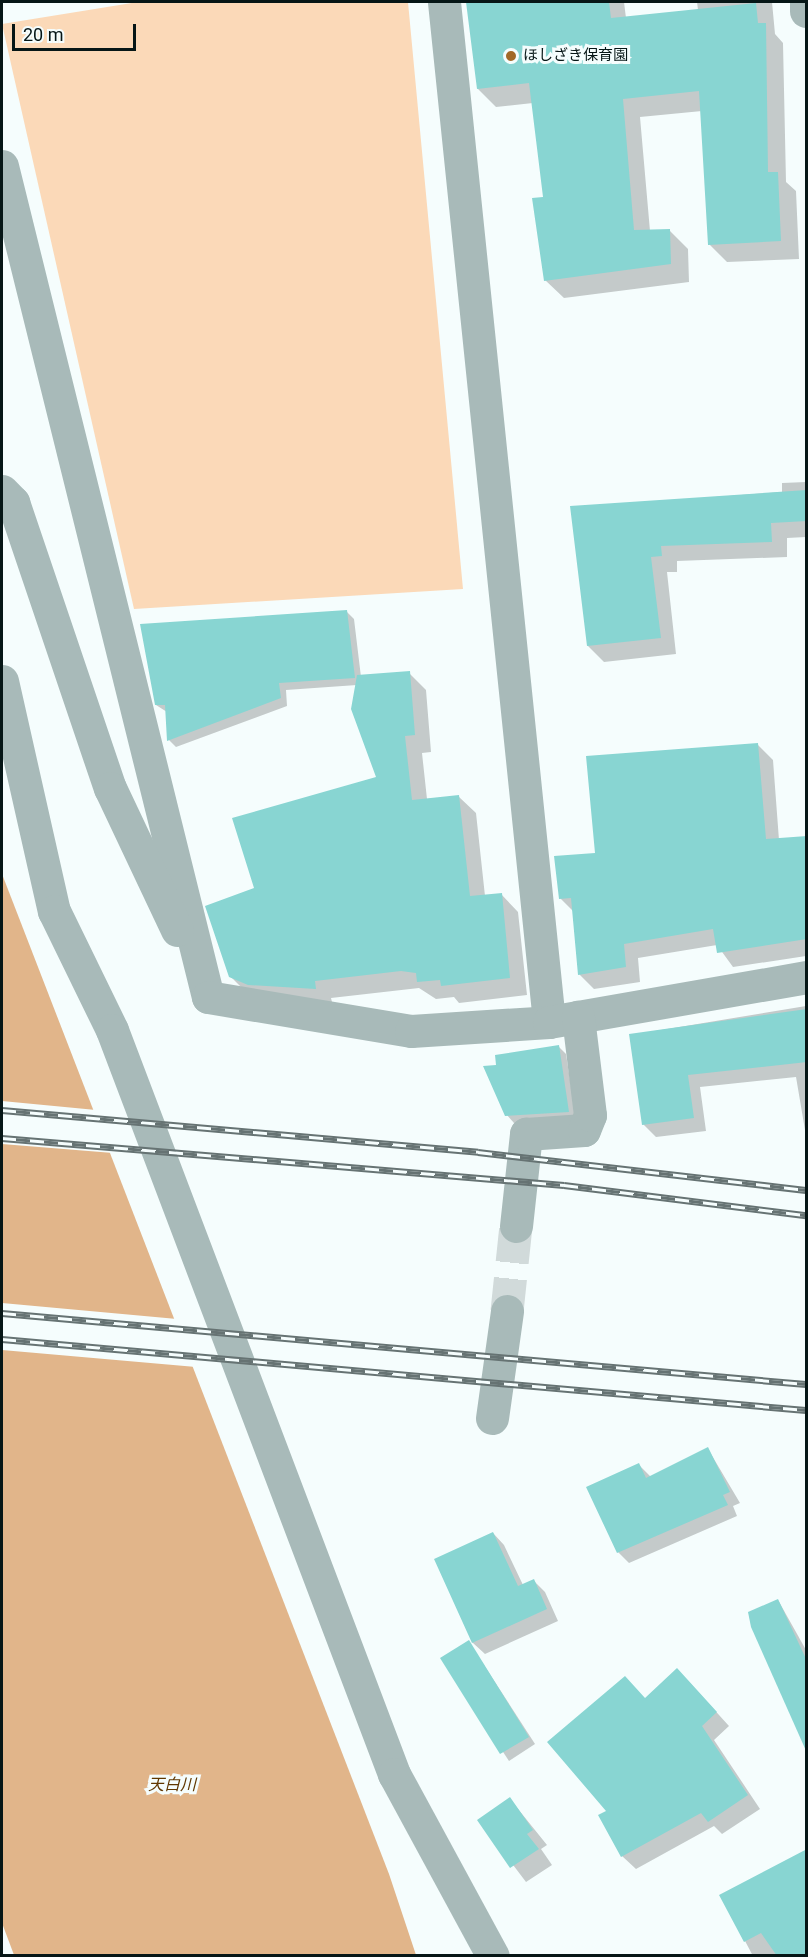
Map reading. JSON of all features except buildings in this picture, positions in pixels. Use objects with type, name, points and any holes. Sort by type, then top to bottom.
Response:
[{"type":"street","points":[[444,2],[563,1020],[590,1115],[584,1130],[526,1134],[516,1226]]},
{"type":"street","points":[[806,2],[807,11]]},
{"type":"street","points":[[2,166],[208,997]]},
{"type":"street","points":[[2,491],[13,502],[110,788],[208,997]]},
{"type":"street","points":[[2,681],[54,910],[112,1030],[394,1774],[493,1956]]},
{"type":"street","points":[[208,997],[411,1031],[563,1020],[807,977]]},
{"type":"street","points":[[492,1418],[507,1311]]},
{"type":"shaded area","points":[[138,2],[408,2],[463,589],[134,609],[2,24]]},
{"type":"water","name":"天白川","points":[[2,874],[389,1874],[416,1955],[14,1955],[2,1923]]},
{"type":"pier","points":[[2,1101],[96,1110],[113,1153],[2,1144]]},
{"type":"pier","points":[[2,1303],[177,1319],[196,1367],[2,1350]]},
{"type":"tunnel","points":[[507,1311],[516,1226]]},
{"type":"railway","points":[[2,1110],[478,1152],[806,1190]]},
{"type":"railway","points":[[2,1138],[564,1185],[806,1215]]},
{"type":"railway","points":[[2,1313],[806,1384]]},
{"type":"railway","points":[[2,1339],[806,1410]]},
{"type":"place","name":"ほしざき保育園","points":[[511,56]]}]
